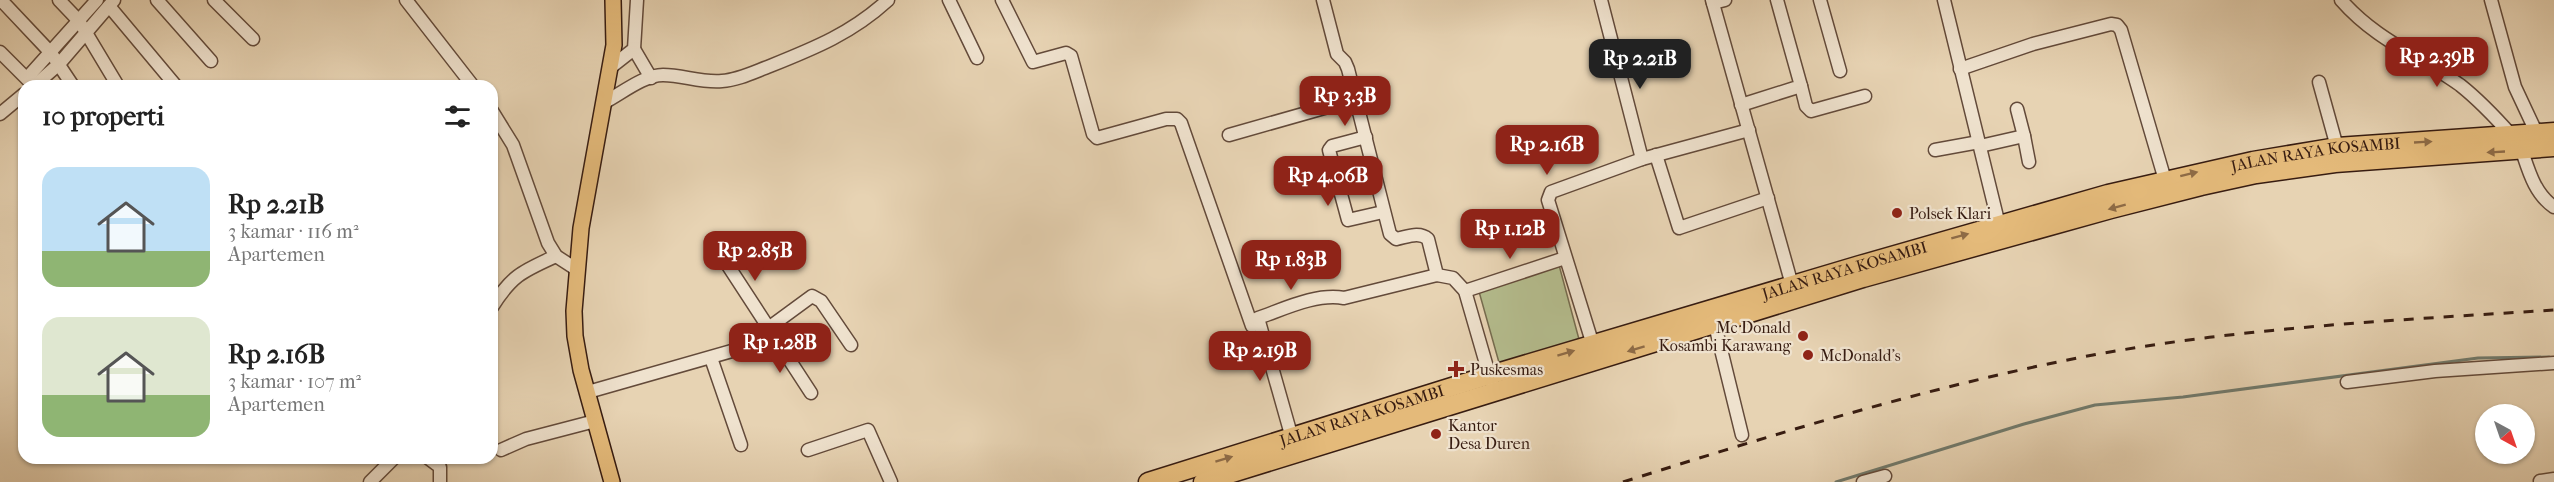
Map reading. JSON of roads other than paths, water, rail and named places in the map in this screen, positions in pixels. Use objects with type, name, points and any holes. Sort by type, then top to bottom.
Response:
[{"type":"highway","name":"JALAN RAYA KOSAMBI","points":[[1203,482],[1492,383],[1593,345],[1801,287],[2111,208],[2256,174],[2517,143],[2546,133]]},
{"type":"highway","name":"JALAN RAYA KOSAMBI","points":[[1148,482],[1292,438],[1715,324],[1801,287],[1999,225],[2165,180],[2253,161],[2337,147],[2517,143],[2554,147]]},
{"type":"main road","points":[[612,482],[575,336],[576,269],[581,228],[611,67],[615,27],[613,0]]},
{"type":"street","points":[[1,0],[51,53],[69,80]]},
{"type":"street","points":[[59,0],[79,21],[114,80]]},
{"type":"street","points":[[34,80],[51,53],[97,0]]},
{"type":"street","points":[[157,0],[211,61]]},
{"type":"street","points":[[214,0],[253,39]]},
{"type":"street","points":[[406,0],[468,80]]},
{"type":"street","points":[[637,0],[634,49],[651,78]]},
{"type":"street","points":[[605,102],[661,75],[699,82],[724,81],[746,76],[837,37],[867,20],[888,0]]},
{"type":"street","points":[[948,0],[977,58]]},
{"type":"street","points":[[1002,0],[1033,62],[1066,53],[1071,56],[1093,134],[1097,138],[1177,119],[1252,326]]},
{"type":"street","points":[[1323,0],[1337,54],[1345,62],[1356,99],[1390,234],[1394,238],[1420,234],[1428,239],[1437,274]]},
{"type":"street","points":[[1601,0],[1642,159]]},
{"type":"street","points":[[1777,0],[1806,106],[1811,111],[1865,96]]},
{"type":"street","points":[[1820,0],[1839,71]]},
{"type":"street","points":[[1944,0],[1999,225]]},
{"type":"street","points":[[2341,0],[2371,30],[2460,85],[2480,102],[2517,143],[2538,192],[2554,207]]},
{"type":"street","points":[[2491,0],[2515,87],[2546,133]]},
{"type":"street","points":[[1717,1],[1741,105],[1768,198],[1801,287]]},
{"type":"street","points":[[36,80],[59,64],[112,3],[171,80]]},
{"type":"street","points":[[1960,69],[2033,44],[2111,24],[2117,25],[2121,30],[2165,180]]},
{"type":"street","points":[[611,67],[634,49]]},
{"type":"street","points":[[0,52],[29,80]]},
{"type":"street","points":[[2319,81],[2337,147]]},
{"type":"street","points":[[1741,105],[1801,86]]},
{"type":"street","points":[[1,111],[18,98]]},
{"type":"street","points":[[1229,135],[1356,99]]},
{"type":"street","points":[[2017,109],[2029,162]]},
{"type":"street","points":[[498,121],[513,145],[540,225],[556,256],[576,269]]},
{"type":"street","points":[[1593,345],[1548,200],[1551,192],[1642,159],[1749,130]]},
{"type":"street","points":[[1366,136],[1332,146],[1329,150],[1348,220],[1383,212]]},
{"type":"street","points":[[1935,150],[2024,136]]},
{"type":"street","points":[[1656,155],[1679,228],[1768,198]]},
{"type":"street","points":[[712,241],[770,334],[811,393]]},
{"type":"street","points":[[498,298],[515,276],[556,256]]},
{"type":"street","points":[[1465,291],[1565,258]]},
{"type":"street","points":[[1292,438],[1258,318],[1318,298],[1332,295],[1344,298],[1437,274],[1454,278],[1465,291],[1492,383]]},
{"type":"street","points":[[588,392],[711,358],[770,334],[812,296],[821,301],[851,345]]},
{"type":"street","points":[[1715,324],[1742,435]]},
{"type":"street","points":[[711,358],[741,445]]},
{"type":"street","points":[[2347,382],[2435,371],[2554,363]]},
{"type":"street","points":[[501,450],[526,439],[595,421]]},
{"type":"street","points":[[808,450],[868,430],[891,482]]},
{"type":"street","points":[[370,482],[388,464]]},
{"type":"street","points":[[440,482],[441,464]]},
{"type":"street","points":[[1863,482],[1885,476]]},
{"type":"street","points":[[2540,481],[2554,479]]},
{"type":"waterway","points":[[1836,482],[2024,424],[2095,405],[2183,397],[2478,358],[2549,357]]},
{"type":"railway","points":[[1623,482],[1915,395],[2093,355],[2150,345],[2265,331],[2554,310]]},
{"type":"place","name":"Polsek Klari","points":[[1897,213]]},
{"type":"place","name":"Mc Donald Kosambi Karawang","points":[[1803,336]]},
{"type":"place","name":"McDonald's","points":[[1808,355]]},
{"type":"place","name":"Puskesmas","points":[[1456,369]]},
{"type":"place","name":"Kantor Desa Duren","points":[[1436,434]]}]
